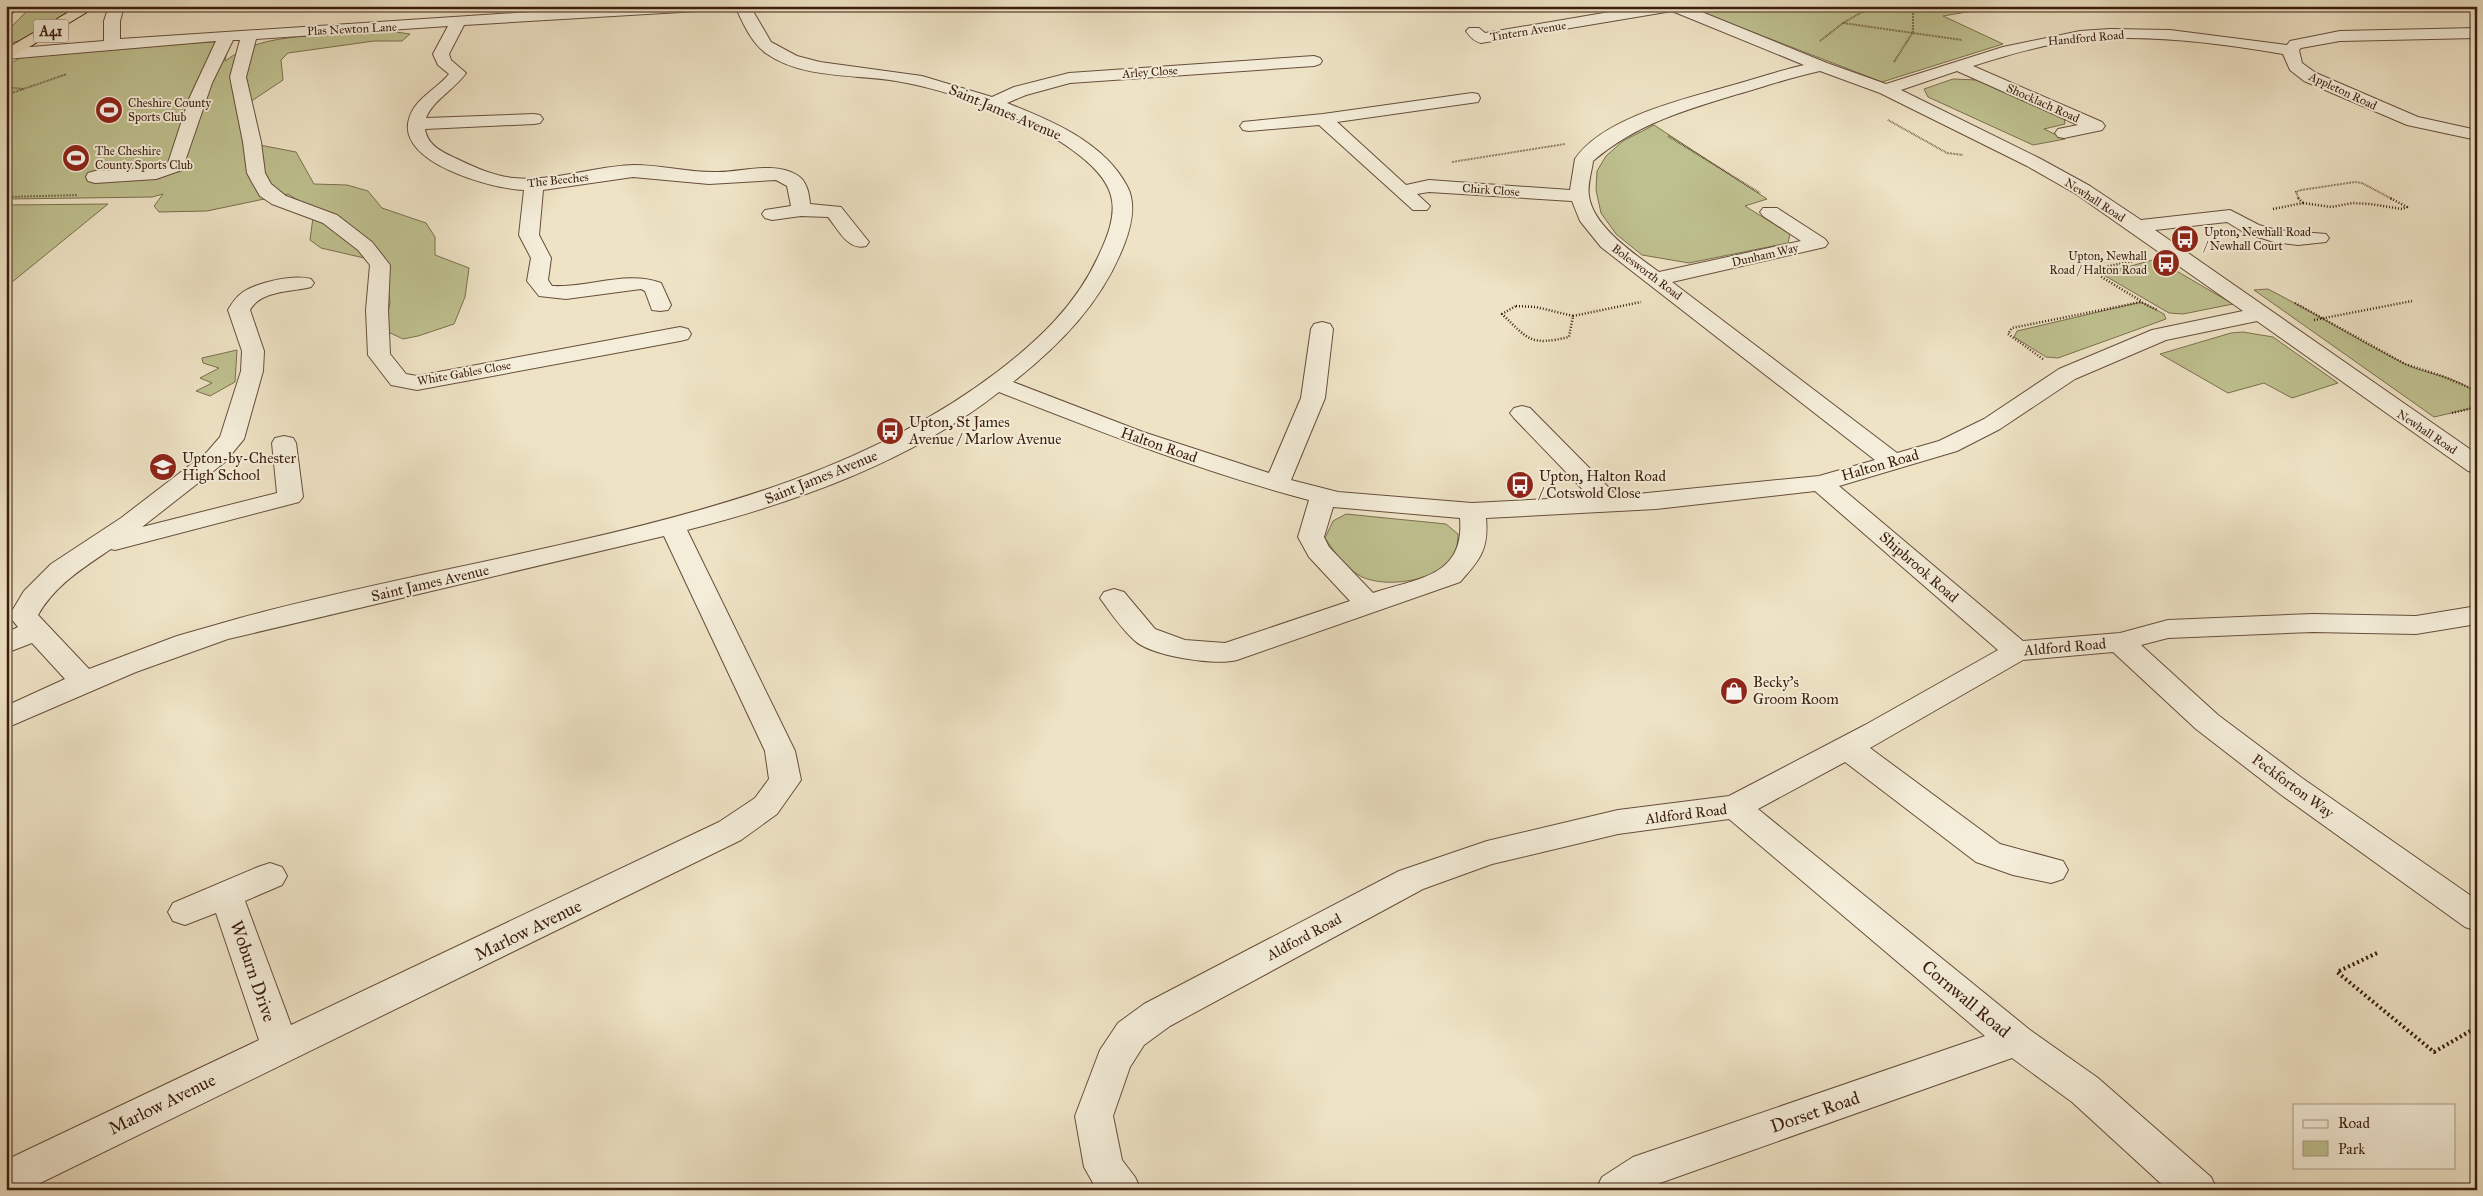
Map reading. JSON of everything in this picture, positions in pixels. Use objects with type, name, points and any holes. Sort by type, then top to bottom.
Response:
[{"type":"highway","points":[[6,11],[12,6]]},
{"type":"highway","name":"A41","points":[[7,55],[90,6]]},
{"type":"street","points":[[112,45],[112,22],[117,6]]},
{"type":"street","name":"Plas Newton Lane","points":[[7,55],[227,36],[458,23],[572,10],[698,6]]},
{"type":"street","name":"Saint James Avenue","points":[[6,718],[84,682],[166,650],[248,625],[673,527],[755,503],[876,456],[941,423],[998,384],[1050,340],[1091,294],[1116,240],[1124,211],[1118,184],[1096,157],[1057,132],[991,104],[920,80],[805,62],[779,55],[761,42],[742,6]]},
{"type":"street","name":"Tintern Avenue","points":[[1474,31],[1481,38],[1506,35],[1673,6]]},
{"type":"street","name":"Newhall Road","points":[[1673,6],[1821,66],[1882,88],[2033,162],[2083,190],[2477,466]]},
{"type":"street","points":[[458,23],[441,54],[444,62],[458,73],[453,83],[435,96],[420,113],[416,124],[534,119]]},
{"type":"street","points":[[2291,50],[2296,44],[2340,36],[2477,33]]},
{"type":"street","name":"Handford Road","points":[[1882,88],[1961,66],[2008,50],[2078,36],[2137,34],[2198,37],[2291,50]]},
{"type":"street","name":"White Gables Close","points":[[249,35],[238,77],[252,142],[256,173],[267,192],[279,200],[330,219],[365,246],[380,265],[377,310],[379,355],[399,380],[417,383],[680,334]]},
{"type":"street","points":[[95,177],[156,173],[176,166],[189,121],[213,58],[227,36]]},
{"type":"street","name":"Appleton Road","points":[[2291,50],[2291,60],[2297,68],[2310,77],[2413,121],[2477,135]]},
{"type":"street","name":"Arley Close","points":[[991,104],[1020,91],[1069,78],[1314,61]]},
{"type":"street","points":[[1579,196],[1584,158],[1610,136],[1639,120],[1664,110],[1821,66]]},
{"type":"street","name":"Shocklach Road","points":[[1961,66],[2096,126],[2064,133]]},
{"type":"street","points":[[1250,126],[1322,119],[1472,98]]},
{"type":"street","points":[[1322,119],[1420,206]]},
{"type":"street","name":"The Beeches","points":[[416,124],[418,138],[435,156],[464,169],[512,184],[534,184],[632,171],[656,171],[711,178],[775,174],[790,178],[799,188],[801,210]]},
{"type":"street","points":[[534,184],[529,235],[541,258],[537,281],[546,292],[566,293],[643,283],[654,287],[660,305]]},
{"type":"street","name":"Chirk Close","points":[[1402,191],[1429,186],[1579,196]]},
{"type":"street","name":"Bolesworth Road","points":[[1579,196],[1590,220],[1608,242],[1892,462]]},
{"type":"street","points":[[772,214],[801,210],[834,211],[859,242]]},
{"type":"street","name":"Dunham Way","points":[[1656,279],[1818,243],[1770,212]]},
{"type":"street","points":[[2137,226],[2230,216],[2252,229],[2274,236],[2298,239],[2319,238]]},
{"type":"street","points":[[84,682],[23,616],[34,597],[61,570],[130,524],[216,457],[232,439],[252,371],[253,351],[239,310],[241,303],[262,292],[304,283]]},
{"type":"street","name":"Halton Road","points":[[998,384],[1134,437],[1277,484],[1336,500],[1472,511],[1656,501],[1821,482],[1948,446],[1992,424],[2067,374],[2160,335],[2189,327],[2267,320]]},
{"type":"street","points":[[1277,484],[1313,398],[1322,329]]},
{"type":"street","points":[[1522,413],[1610,504]]},
{"type":"street","points":[[92,548],[290,497],[284,443]]},
{"type":"street","name":"Shipbrook Road","points":[[1821,482],[2017,651]]},
{"type":"street","points":[[1323,496],[1311,537],[1318,551],[1368,604]]},
{"type":"street","points":[[1114,598],[1145,635],[1181,649],[1227,653],[1450,576],[1472,552],[1475,538],[1472,511]]},
{"type":"street","name":"Marlow Avenue","points":[[6,1180],[280,1047],[510,939],[730,831],[766,806],[785,780],[780,751],[673,527]]},
{"type":"street","name":"Aldford Road","points":[[1121,1190],[1104,1167],[1094,1116],[1113,1061],[1131,1034],[1157,1015],[1411,880],[1487,853],[1618,822],[1735,808],[1848,747],[2017,651],[2120,642],[2168,629],[2313,623],[2416,625],[2477,616]]},
{"type":"street","points":[[6,644],[36,630]]},
{"type":"street","name":"Peckforton Way","points":[[2120,642],[2207,722],[2292,786],[2477,918]]},
{"type":"street","points":[[1848,747],[1988,853],[2052,870]]},
{"type":"street","name":"Cornwall Road","points":[[1735,808],[2016,1041],[2085,1090],[2197,1190]]},
{"type":"street","points":[[185,912],[270,876]]},
{"type":"street","name":"Woburn Drive","points":[[226,894],[280,1047]]},
{"type":"street","name":"Dorset Road","points":[[1616,1190],[1647,1170],[2016,1041]]},
{"type":"path","points":[[1800,56],[1843,23],[1873,6]]},
{"type":"path","points":[[1882,88],[1914,32],[1913,6]]},
{"type":"path","points":[[1843,23],[1993,44],[2008,50]]},
{"type":"path","points":[[6,87],[24,89],[6,95]]},
{"type":"path","points":[[1639,120],[1772,200],[1770,212]]},
{"type":"path","points":[[1449,162],[1610,136]]},
{"type":"path","points":[[2268,210],[2304,203],[2331,207],[2353,203],[2402,209],[2407,207],[2370,187],[2355,182],[2296,192],[2297,197],[2304,203]]},
{"type":"path","points":[[2174,254],[2095,269],[2100,276],[2141,302],[2189,327]]},
{"type":"path","points":[[1573,316],[1569,337],[1541,344],[1531,342],[1502,314],[1505,310],[1532,305],[1573,316],[1678,295]]},
{"type":"path","points":[[2292,301],[2405,364],[2442,376],[2470,388],[2477,394]]},
{"type":"path","points":[[2267,320],[2324,318],[2412,301]]},
{"type":"path","points":[[2067,374],[2014,340],[2008,334],[2012,328],[2141,302]]},
{"type":"path","points":[[2377,953],[2338,972],[2434,1052],[2477,1028]]},
{"type":"green space","points":[[32,6],[78,6],[23,40],[6,44],[6,32]]},
{"type":"green space","points":[[1734,6],[2002,6],[1943,16],[2003,44],[1882,82],[1698,11]]},
{"type":"green space","points":[[396,32],[410,34],[402,41],[374,41],[288,53],[281,60],[283,80],[241,108],[249,143],[296,152],[314,184],[347,185],[368,191],[382,208],[426,223],[435,237],[435,255],[469,268],[465,297],[454,324],[403,339],[384,330],[390,303],[386,263],[321,248],[310,240],[314,210],[288,194],[207,211],[159,212],[154,206],[163,194],[152,197],[6,199],[6,66],[20,58],[143,46],[229,41],[225,61],[245,49],[278,39],[318,35]]},
{"type":"green space","points":[[1953,79],[1978,80],[2064,117],[2065,124],[2044,129],[2065,139],[2033,145],[1928,97],[1924,89]]},
{"type":"green space","points":[[1654,125],[1767,199],[1745,206],[1790,234],[1788,243],[1689,263],[1642,255],[1616,234],[1601,213],[1596,190],[1597,171],[1606,156],[1623,141]]},
{"type":"green space","points":[[108,204],[6,287],[6,205]]},
{"type":"green space","points":[[2156,259],[2233,304],[2183,314],[2169,313],[2102,274]]},
{"type":"green space","points":[[2268,289],[2403,363],[2450,379],[2469,388],[2477,394],[2477,407],[2434,417],[2254,290]]},
{"type":"green space","points":[[2141,302],[2164,314],[2166,319],[2058,358],[2046,357],[2014,337],[2017,331]]},
{"type":"green space","points":[[2243,332],[2273,337],[2338,383],[2292,398],[2264,383],[2228,393],[2160,354],[2231,333]]},
{"type":"green space","points":[[237,350],[235,382],[210,396],[196,391],[212,383],[200,378],[219,368],[203,363],[202,358]]},
{"type":"green space","points":[[1346,514],[1446,524],[1458,534],[1454,557],[1450,563],[1441,569],[1408,581],[1383,582],[1362,577],[1346,565],[1325,538],[1333,521]]},
{"type":"place","name":"Cheshire County Sports Club","points":[[109,110]]},
{"type":"place","name":"The Cheshire County Sports Club","points":[[76,158]]},
{"type":"place","name":"Upton, Newhall Road / Newhall Court","points":[[2185,239]]},
{"type":"place","name":"Upton, Newhall Road / Halton Road","points":[[2166,263]]},
{"type":"place","name":"Upton, St James Avenue / Marlow Avenue","points":[[890,431]]},
{"type":"place","name":"Upton-by-Chester High School","points":[[163,467]]},
{"type":"place","name":"Upton, Halton Road / Cotswold Close","points":[[1520,485]]},
{"type":"place","name":"Becky’s Groom Room","points":[[1734,691]]}]
